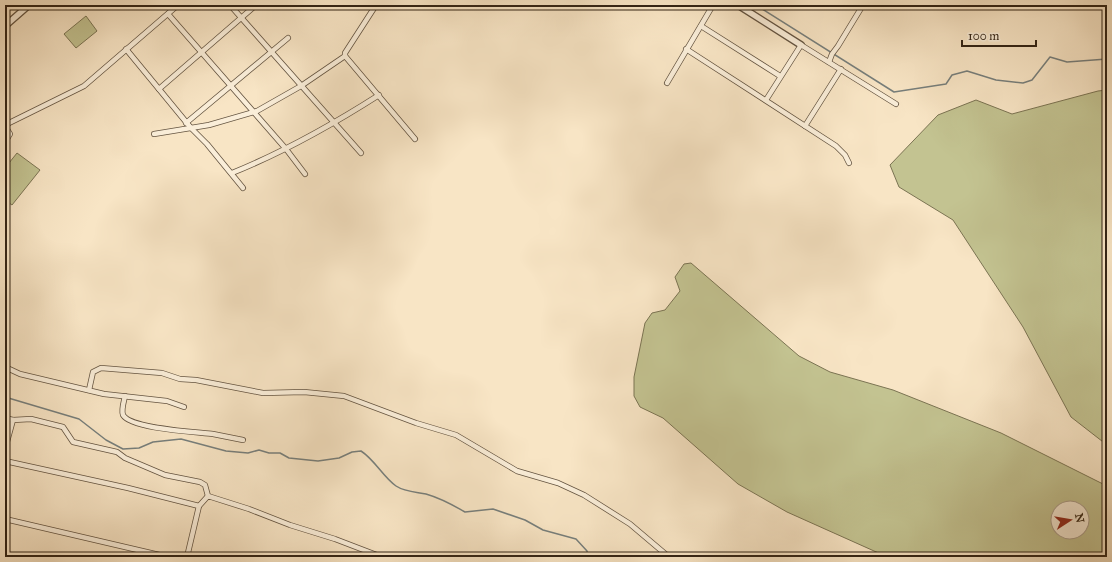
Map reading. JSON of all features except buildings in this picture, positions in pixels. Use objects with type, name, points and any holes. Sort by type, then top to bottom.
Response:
[{"type":"street","points":[[5,26],[30,5]]},
{"type":"street","points":[[5,142],[10,134],[5,126],[84,86],[178,5]]},
{"type":"street","points":[[230,5],[272,51],[300,86],[361,153]]},
{"type":"street","points":[[159,89],[256,5]]},
{"type":"street","points":[[154,134],[190,128],[253,113],[300,86],[345,56],[345,53],[376,5]]},
{"type":"street","points":[[667,83],[713,5]]},
{"type":"street","points":[[738,5],[896,104]]},
{"type":"street","points":[[829,62],[833,52],[863,5]]},
{"type":"street","points":[[168,14],[286,149],[305,174]]},
{"type":"street","points":[[700,26],[780,76]]},
{"type":"street","points":[[186,123],[288,38]]},
{"type":"street","points":[[766,100],[801,44]]},
{"type":"street","points":[[126,49],[190,128],[207,144],[243,188]]},
{"type":"street","points":[[686,50],[836,146],[845,154],[849,163]]},
{"type":"street","points":[[345,56],[415,139]]},
{"type":"street","points":[[805,126],[841,70]]},
{"type":"street","points":[[232,173],[286,149],[379,95]]},
{"type":"street","points":[[5,368],[20,374],[89,390],[167,401],[184,407]]},
{"type":"street","points":[[89,390],[93,372],[101,368],[162,374],[180,379],[196,380],[263,393],[304,392],[344,396],[416,423],[456,435],[517,471],[558,483],[584,495],[630,524],[669,557]]},
{"type":"street","points":[[125,396],[122,410],[123,414],[128,419],[168,430],[208,434],[243,440]]},
{"type":"street","points":[[5,418],[13,420],[31,419],[63,427],[73,442],[117,452],[131,461],[165,475],[200,482],[205,485],[208,496]]},
{"type":"street","points":[[5,449],[13,420]]},
{"type":"street","points":[[5,461],[199,506]]},
{"type":"street","points":[[187,557],[199,506],[208,496]]},
{"type":"street","points":[[208,496],[242,506],[290,525],[335,539],[382,557]]},
{"type":"street","points":[[5,519],[168,557]]},
{"type":"green space","points":[[86,16],[97,31],[76,48],[64,34]]},
{"type":"green space","points":[[1107,90],[1107,445],[1071,417],[1023,327],[953,220],[899,187],[890,165],[938,115],[976,100],[1012,114],[1098,91]]},
{"type":"green space","points":[[17,153],[40,170],[12,205],[5,200],[5,168]]},
{"type":"green space","points":[[691,263],[799,356],[830,372],[893,390],[1001,433],[1107,486],[1107,557],[892,557],[883,555],[787,512],[738,484],[663,418],[640,407],[634,396],[634,377],[645,323],[652,313],[665,310],[680,291],[675,277],[684,264]]},
{"type":"waterway","points":[[756,5],[894,92],[946,84],[952,75],[967,71],[996,80],[1023,83],[1032,80],[1050,57],[1067,62],[1107,59]]},
{"type":"waterway","points":[[5,397],[79,419],[106,440],[123,449],[139,448],[153,442],[181,439],[226,451],[248,453],[259,450],[269,453],[280,453],[289,458],[318,461],[339,458],[352,452],[361,451],[371,459],[391,482],[399,488],[426,494],[465,512],[493,509],[525,520],[543,530],[576,539],[587,551],[588,557]]}]
